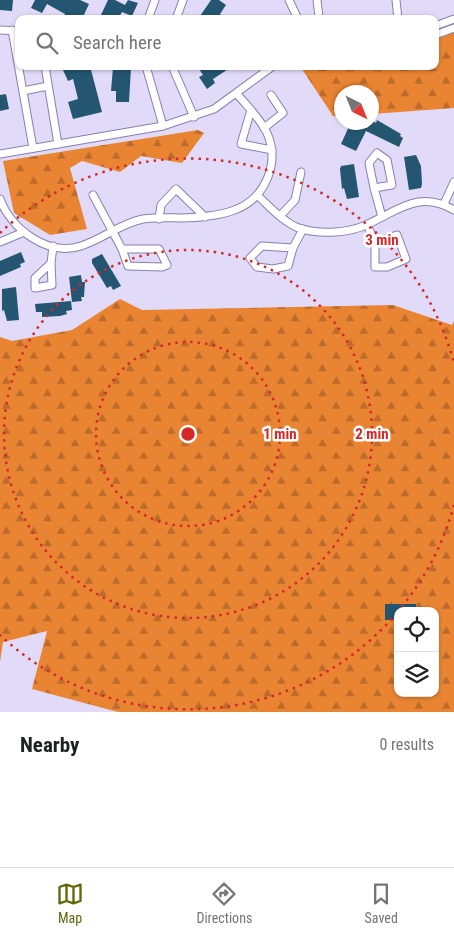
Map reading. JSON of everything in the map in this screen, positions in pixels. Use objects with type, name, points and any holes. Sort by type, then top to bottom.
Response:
[{"type":"street","points":[[149,15],[155,0]]},
{"type":"street","points":[[177,15],[183,0]]},
{"type":"street","points":[[289,0],[296,15]]},
{"type":"street","points":[[317,0],[319,15]]},
{"type":"street","points":[[396,0],[398,15]]},
{"type":"street","points":[[439,25],[454,19]]},
{"type":"street","points":[[439,34],[454,28]]},
{"type":"street","points":[[0,30],[15,30]]},
{"type":"street","points":[[20,70],[33,148]]},
{"type":"street","points":[[46,70],[58,144]]},
{"type":"street","points":[[147,70],[163,126]]},
{"type":"street","points":[[174,70],[194,117]]},
{"type":"street","points":[[0,154],[163,126],[194,117],[214,109],[268,70]]},
{"type":"street","points":[[23,91],[48,86]]},
{"type":"street","points":[[0,199],[10,219],[36,240],[53,246],[78,247],[132,222],[205,217],[239,208],[257,195],[269,174],[272,150],[264,128],[237,94]]},
{"type":"street","points":[[264,128],[283,113],[270,95]]},
{"type":"street","points":[[251,110],[242,144],[272,150]]},
{"type":"street","points":[[374,188],[392,185],[387,160],[377,153],[369,163],[374,188],[382,217]]},
{"type":"street","points":[[280,216],[295,200],[301,172]]},
{"type":"street","points":[[444,204],[454,182]]},
{"type":"street","points":[[159,219],[161,205],[176,189],[205,217]]},
{"type":"street","points":[[93,195],[122,249],[128,266],[162,267],[168,265],[159,249],[122,249]]},
{"type":"street","points":[[257,195],[280,216],[303,229],[333,232],[367,225],[407,204],[436,202],[454,210]]},
{"type":"street","points":[[367,225],[375,242],[375,267],[387,267],[406,259],[397,235],[375,242]]},
{"type":"street","points":[[293,248],[262,246],[250,258],[257,267],[273,269],[288,266],[293,248],[303,229]]},
{"type":"street","points":[[0,242],[24,232]]},
{"type":"street","points":[[51,263],[53,246]]},
{"type":"green space","points":[[454,20],[454,108],[379,113],[379,85],[334,85],[333,116],[303,70],[439,70],[439,22]]},
{"type":"green space","points":[[198,130],[204,133],[182,163],[141,156],[120,172],[82,161],[70,168],[87,229],[50,235],[14,213],[3,161]]},
{"type":"green space","points":[[120,299],[142,310],[393,305],[452,325],[454,321],[454,712],[118,712],[32,689],[47,631],[3,642],[0,662],[0,337],[12,341],[72,330]]},
{"type":"building","points":[[0,0],[13,0],[12,11],[0,10]]},
{"type":"building","points":[[35,0],[80,0],[89,4],[84,15],[65,15],[47,4],[42,13],[31,8]]},
{"type":"building","points":[[108,0],[115,0],[125,5],[128,0],[138,3],[132,15],[122,12],[120,15],[101,15]]},
{"type":"building","points":[[211,0],[219,0],[226,5],[220,14],[221,15],[201,15]]},
{"type":"building","points":[[63,70],[91,70],[102,112],[73,119],[68,102],[78,99],[73,79],[68,81]]},
{"type":"building","points":[[113,70],[131,70],[129,102],[116,102],[116,91],[111,91]]},
{"type":"building","points":[[200,70],[227,70],[213,79],[215,83],[207,89],[199,77],[203,75]]},
{"type":"building","points":[[6,94],[9,109],[0,111],[0,95]]},
{"type":"building","points":[[379,121],[401,134],[400,136],[403,138],[399,147],[366,131],[356,151],[341,144],[347,130],[379,130]]},
{"type":"building","points":[[416,155],[421,166],[422,184],[421,188],[409,190],[404,157]]},
{"type":"building","points":[[354,164],[359,197],[347,199],[344,188],[342,189],[340,169],[341,166]]},
{"type":"building","points":[[21,252],[25,262],[20,264],[21,267],[0,276],[0,261]]},
{"type":"building","points":[[102,254],[121,286],[113,290],[111,286],[107,288],[92,263],[92,259]]},
{"type":"building","points":[[81,275],[82,282],[85,282],[84,297],[81,297],[82,301],[72,302],[69,277]]},
{"type":"building","points":[[16,287],[19,320],[7,321],[4,310],[2,311],[2,289]]},
{"type":"building","points":[[71,301],[72,310],[66,311],[67,314],[42,317],[42,312],[36,312],[35,304]]},
{"type":"building","points":[[385,604],[416,604],[416,607],[394,607],[394,620],[385,620]]}]
